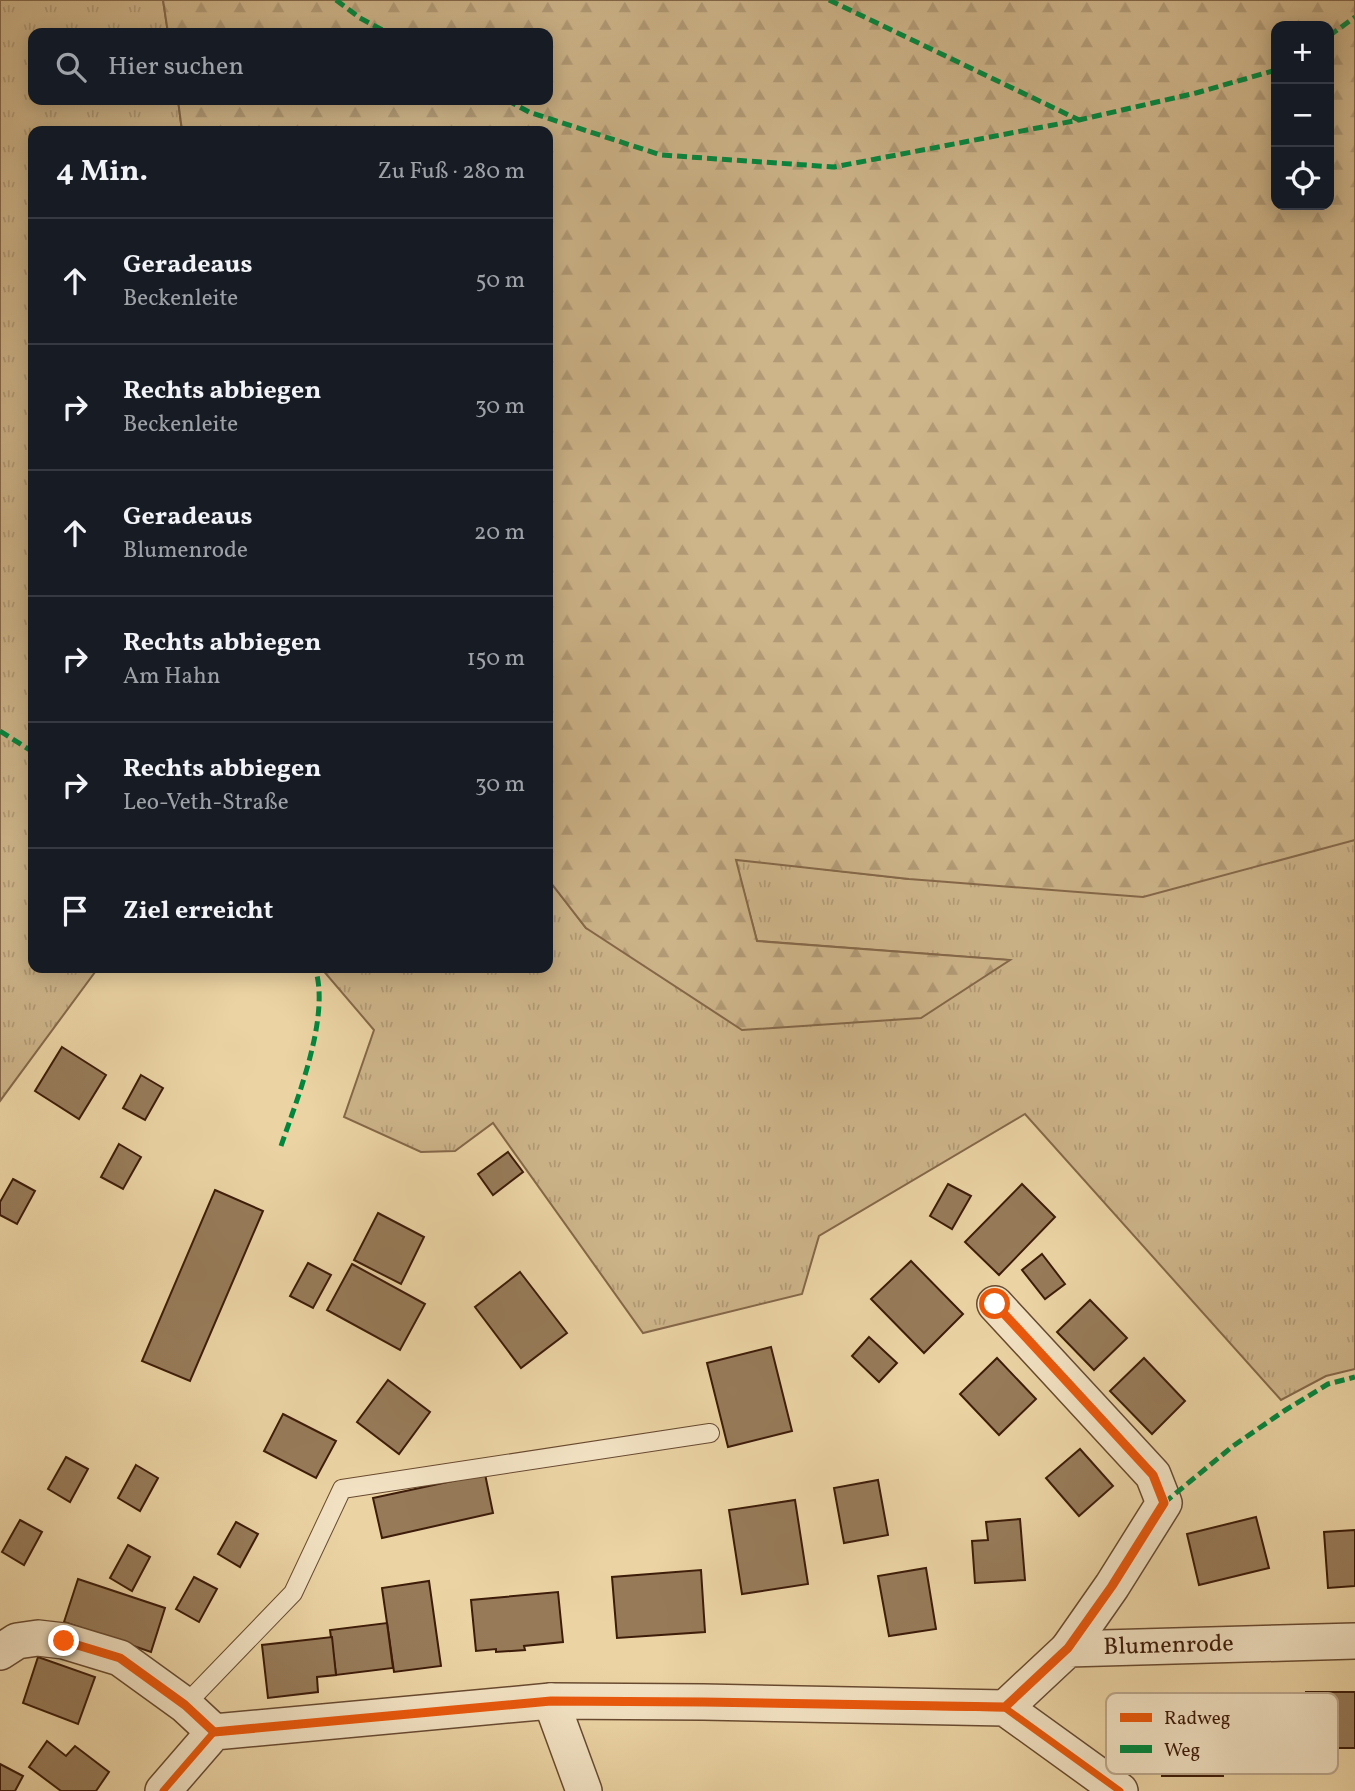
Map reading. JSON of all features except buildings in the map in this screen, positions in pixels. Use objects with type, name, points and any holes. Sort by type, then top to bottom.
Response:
[{"type":"street","points":[[995,1304],[1153,1475],[1164,1503],[1112,1586],[1068,1648]]},
{"type":"street","points":[[0,1652],[17,1641],[38,1638],[64,1641],[120,1658],[185,1705],[214,1732]]},
{"type":"street","name":"Blumenrode","points":[[1005,1707],[1068,1648],[1355,1641]]},
{"type":"street","points":[[551,1701],[584,1791]]},
{"type":"street","points":[[163,1791],[214,1732],[551,1701],[1005,1707],[1119,1791]]},
{"type":"lane","points":[[185,1705],[293,1593],[342,1489],[710,1433]]},
{"type":"green space","points":[[0,0],[163,0],[167,28],[28,28],[28,105],[179,105],[181,126],[28,126],[28,973],[94,973],[0,1101]]},
{"type":"green space","points":[[163,0],[1355,0],[1355,840],[1143,897],[909,879],[736,860],[757,941],[1010,960],[921,1018],[742,1030],[586,928],[553,885],[553,126],[181,126],[179,105],[553,105],[553,28],[167,28]]},
{"type":"green space","points":[[1355,840],[1355,1369],[1326,1376],[1281,1400],[1025,1114],[819,1236],[802,1294],[643,1333],[493,1123],[455,1151],[421,1152],[344,1117],[374,1030],[325,973],[553,973],[553,885],[586,928],[920,1018],[1008,960],[757,941],[735,859],[909,879]]},
{"type":"marked path","points":[[336,0],[379,28]]},
{"type":"marked path","points":[[829,0],[1079,120]]},
{"type":"marked path","points":[[1334,32],[1355,17]]},
{"type":"marked path","points":[[516,105],[529,112],[661,155],[834,167],[1079,120],[1196,93],[1271,71]]},
{"type":"marked path","points":[[0,731],[28,749]]},
{"type":"marked path","points":[[281,1146],[303,1082],[315,1033],[319,1009],[316,973]]},
{"type":"marked path","points":[[1164,1503],[1233,1446],[1284,1411],[1328,1384],[1355,1377]]},
{"type":"cycle path","points":[[995,1304],[1153,1475],[1164,1503],[1112,1586],[1068,1649]]},
{"type":"cycle path","points":[[163,1791],[214,1732],[551,1701],[1005,1708],[1120,1791]]},
{"type":"route","points":[[64,1641],[120,1658],[185,1705],[214,1732],[551,1701],[1005,1707],[1068,1648],[1112,1586],[1164,1503],[1153,1475],[995,1304]]}]
